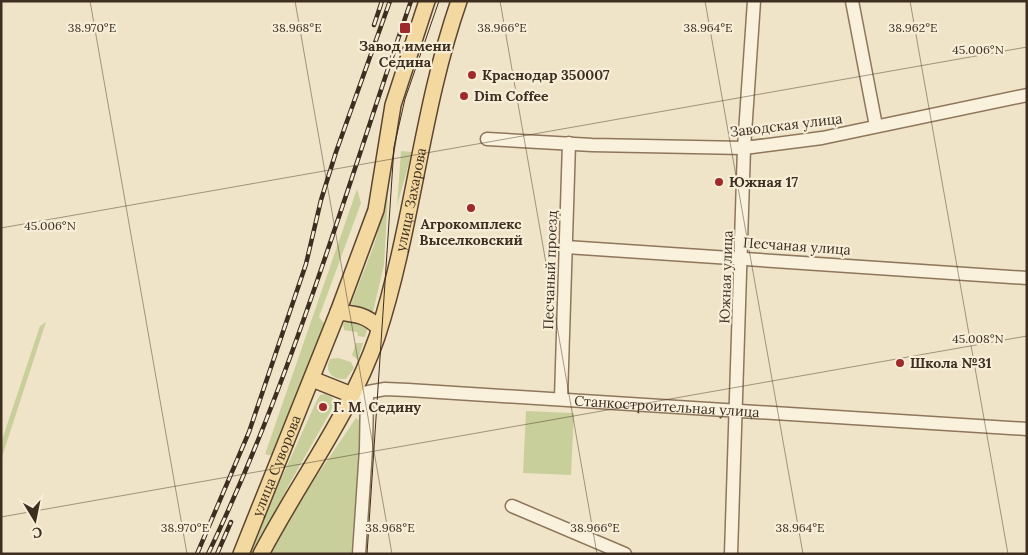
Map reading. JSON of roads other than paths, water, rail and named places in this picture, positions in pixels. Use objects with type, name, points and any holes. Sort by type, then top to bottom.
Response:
[{"type":"main road","points":[[359,394],[312,379],[376,210],[392,105],[427,1]]},
{"type":"main road","name":"улица Захарова","points":[[359,394],[364,370],[394,282],[428,118],[459,1]]},
{"type":"main road","points":[[338,312],[364,316],[371,319],[379,328]]},
{"type":"main road","name":"улица Суворова","points":[[241,554],[312,379]]},
{"type":"main road","name":"улица Суворова","points":[[261,554],[341,419],[359,394]]},
{"type":"street","name":"Южная улица","points":[[731,554],[744,148],[754,1]]},
{"type":"street","points":[[852,1],[876,126]]},
{"type":"street","name":"Заводская улица","points":[[487,139],[744,148],[822,138],[1027,95]]},
{"type":"street","name":"Песчаный проезд","points":[[560,398],[569,143]]},
{"type":"street","name":"Песчаная улица","points":[[566,247],[742,257],[1027,278]]},
{"type":"street","name":"Станкостроительная улица","points":[[359,394],[384,389],[560,398],[1027,429]]},
{"type":"street","name":"улица Захарова","points":[[359,394],[366,449],[359,554]]},
{"type":"street","points":[[512,506],[625,554]]},
{"type":"tram line","points":[[367,554],[394,147],[405,99],[439,1]]},
{"type":"railway","points":[[374,25],[382,1]]},
{"type":"railway","points":[[197,554],[249,432],[306,264],[321,200],[336,152],[390,1]]},
{"type":"railway","points":[[208,554],[239,487],[293,350],[411,1]]},
{"type":"railway","points":[[217,554],[231,522]]},
{"type":"place","name":"Завод имени Седина","points":[[405,28]]},
{"type":"place","name":"Краснодар 350007","points":[[472,75]]},
{"type":"place","name":"Dim Coffee","points":[[464,96]]},
{"type":"place","name":"Южная 17","points":[[719,182]]},
{"type":"place","name":"Агрокомплекс Выселковский","points":[[471,208]]},
{"type":"place","name":"Школа №31","points":[[900,363]]},
{"type":"place","name":"Г. М. Седину","points":[[323,407]]}]
